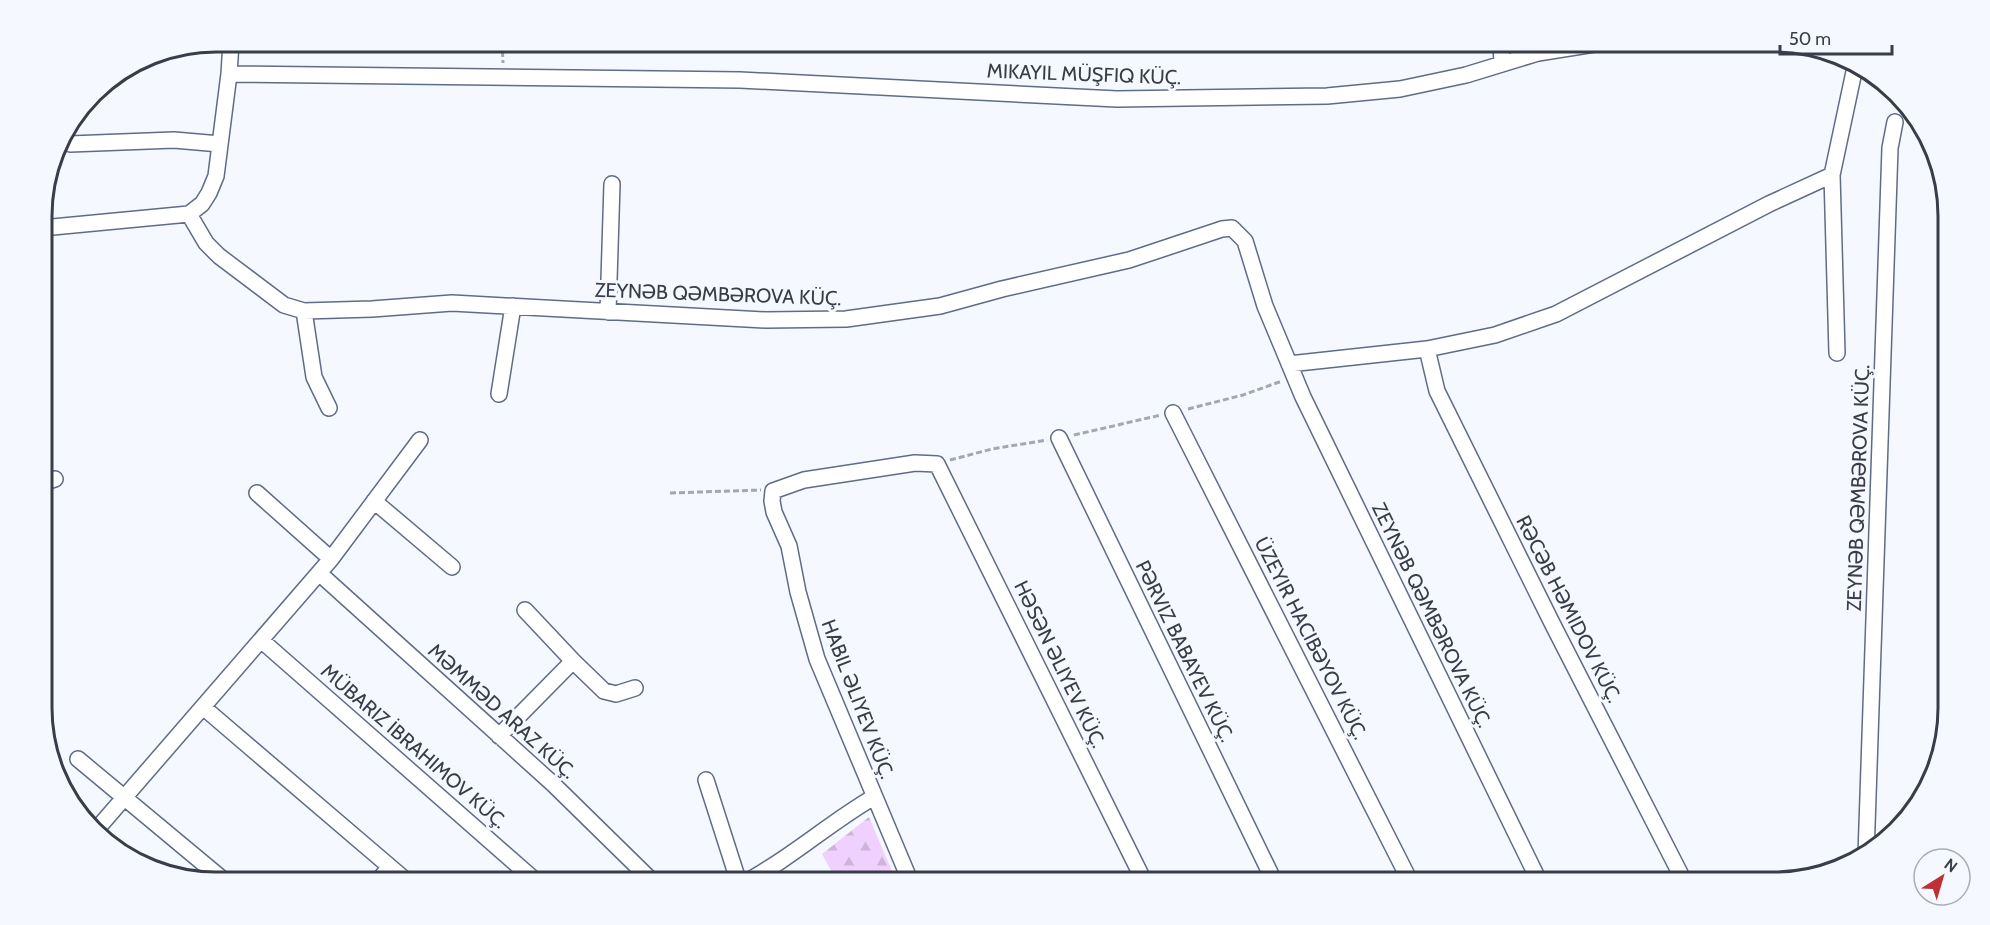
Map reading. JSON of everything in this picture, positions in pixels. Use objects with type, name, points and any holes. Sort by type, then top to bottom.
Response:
[{"type":"street","points":[[1502,52],[1503,64]]},
{"type":"street","points":[[229,74],[740,80],[1117,99],[1327,96],[1400,89],[1466,75],[1543,52]]},
{"type":"street","points":[[53,227],[189,214],[202,204],[216,176],[230,53]]},
{"type":"street","points":[[1837,353],[1832,175],[1854,73]]},
{"type":"street","name":"ZEYNƏB QƏMBƏROVA KÜÇ.","points":[[1866,844],[1890,148],[1895,122]]},
{"type":"street","points":[[70,144],[174,140],[220,144]]},
{"type":"street","points":[[1292,371],[1426,349],[1495,334],[1556,314],[1769,204],[1832,175]]},
{"type":"street","points":[[609,312],[612,184]]},
{"type":"street","name":"ZEYNƏB QƏMBƏROVA KÜÇ.","points":[[189,214],[206,243],[219,255],[284,305],[304,312],[452,303],[766,320],[846,319],[940,306],[1002,289],[1129,260],[1222,229],[1232,228],[1245,241],[1265,306],[1292,371],[1535,872]]},
{"type":"street","points":[[499,394],[513,306]]},
{"type":"street","points":[[304,312],[314,377],[329,408]]},
{"type":"street","name":"RƏCƏB HƏMIDOV KÜÇ.","points":[[1426,349],[1437,391],[1679,872]]},
{"type":"street","points":[[1173,413],[1405,872]]},
{"type":"street","name":"PƏRVIZ BABAYEV KÜÇ.","points":[[1059,438],[1270,872]]},
{"type":"street","points":[[101,824],[331,559],[420,440]]},
{"type":"street","points":[[773,491],[804,480],[915,463],[937,464]]},
{"type":"street","name":"HƏSƏN ƏLIYEV KÜÇ.","points":[[937,464],[1140,872]]},
{"type":"street","name":"HABIL ƏLIYEV KÜÇ.","points":[[773,491],[774,512],[789,546],[798,592],[817,659],[905,872]]},
{"type":"street","points":[[257,494],[331,559]]},
{"type":"street","points":[[374,501],[452,567]]},
{"type":"street","name":"MƏMMƏD ARAZ KÜÇ.","points":[[319,573],[553,784],[643,872]]},
{"type":"street","points":[[525,610],[573,662],[604,691],[616,694],[634,688]]},
{"type":"street","name":"MÜBARIZ İBRAHIMOV KÜÇ.","points":[[261,640],[525,872]]},
{"type":"street","points":[[499,736],[573,662]]},
{"type":"street","points":[[202,707],[396,872]]},
{"type":"street","points":[[78,759],[214,872]]},
{"type":"street","points":[[706,780],[737,872]]},
{"type":"street","points":[[759,872],[795,850],[846,813],[874,797]]},
{"type":"street","points":[[386,872],[390,867]]},
{"type":"path","points":[[503,53],[504,77]]},
{"type":"path","points":[[937,464],[992,450],[1173,413],[1242,395],[1292,371]]},
{"type":"path","points":[[670,493],[749,489],[773,491]]},
{"type":"green space","points":[[869,817],[892,872],[832,872],[822,854]]}]
